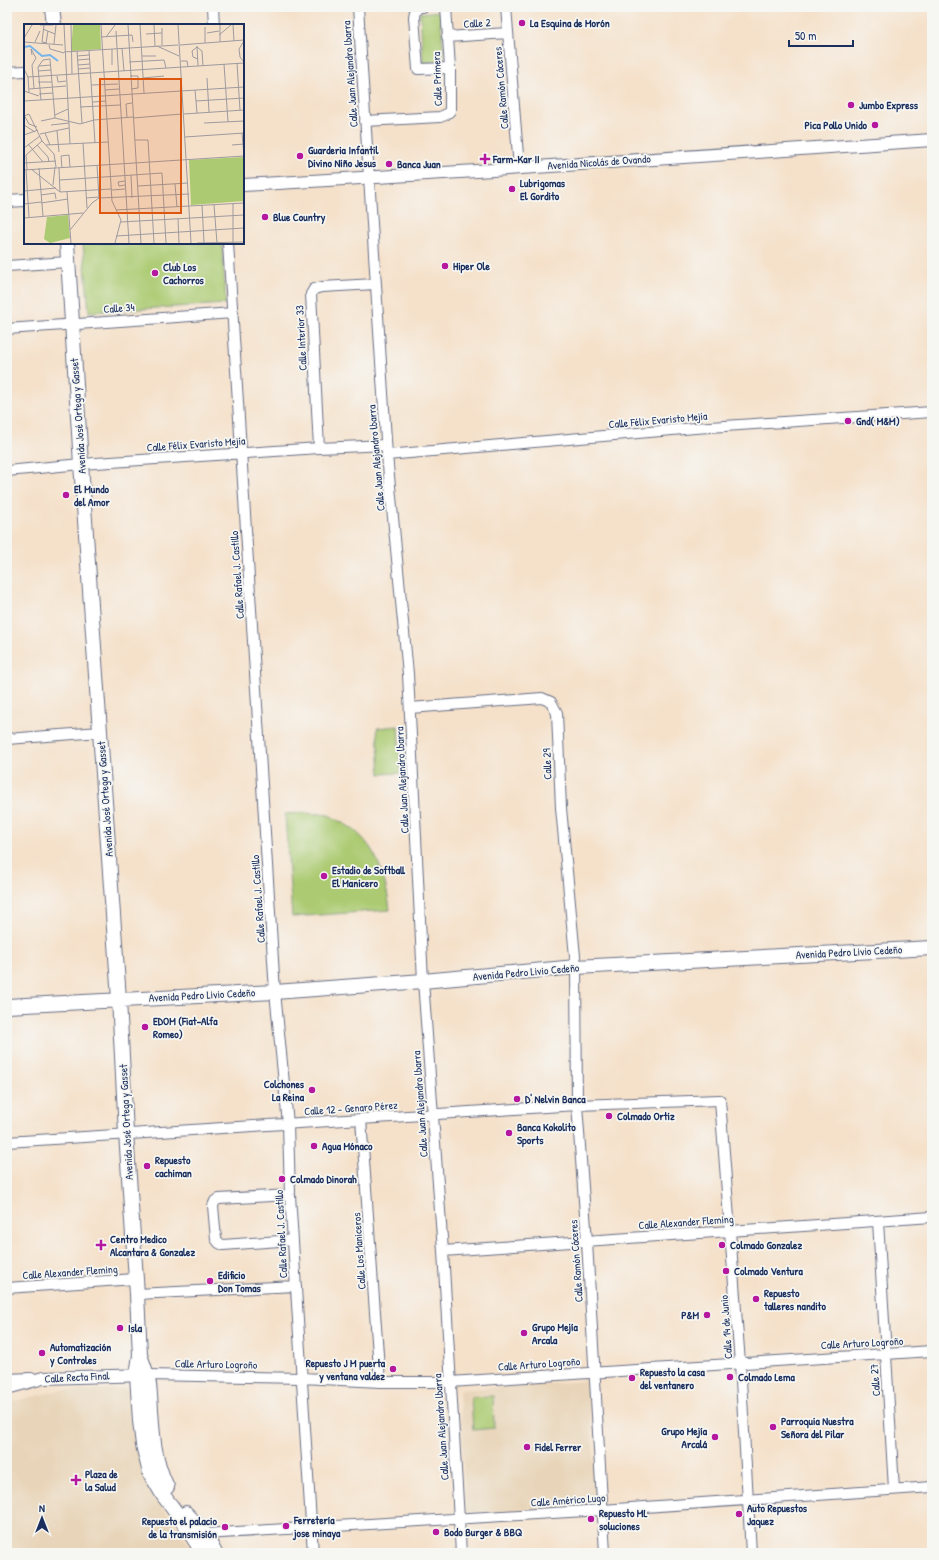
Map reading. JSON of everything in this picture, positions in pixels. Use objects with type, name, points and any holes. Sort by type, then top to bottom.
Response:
[{"type":"main road","points":[[52,7],[54,24]]},
{"type":"main road","name":"Avenida José Ortega y Gasset","points":[[67,244],[80,464],[119,1000],[142,1375],[154,1448],[162,1476],[174,1499],[205,1534],[215,1553]]},
{"type":"main road","name":"Avenida Pedro Livio Cedeño","points":[[7,1006],[275,992],[423,981],[576,967],[932,948]]},
{"type":"main road","name":"Avenida José Ortega y Gasset","points":[[142,1375],[143,1445],[150,1473],[163,1495],[203,1553]]},
{"type":"street","points":[[213,7],[214,24]]},
{"type":"street","name":"Calle Juan Alejandro lbarra","points":[[358,7],[387,450],[410,708],[423,981],[443,1251],[461,1553]]},
{"type":"street","points":[[423,7],[419,7],[414,11],[418,69],[450,68]]},
{"type":"street","name":"Calle Primera","points":[[365,121],[440,117],[450,111],[450,68],[446,7]]},
{"type":"street","name":"Calle Ramón Cáceres","points":[[506,7],[519,168]]},
{"type":"street","name":"Calle 2","points":[[447,37],[508,33]]},
{"type":"street","points":[[7,72],[24,71]]},
{"type":"street","name":"Avenida Nicolás de Ovando","points":[[244,185],[369,178],[932,140]]},
{"type":"street","points":[[7,201],[24,200]]},
{"type":"street","name":"Calle Rafael J. Castillo","points":[[228,244],[275,992],[288,1124],[290,1195],[313,1553]]},
{"type":"street","points":[[7,266],[68,262]]},
{"type":"street","name":"Calle Interior 33","points":[[319,448],[311,294],[314,289],[322,287],[375,284]]},
{"type":"street","name":"Calle 34","points":[[7,329],[233,313]]},
{"type":"street","name":"Calle Félix Evaristo Mejía","points":[[7,471],[80,464],[319,448],[387,450],[932,412]]},
{"type":"street","name":"Calle 29","points":[[410,708],[542,698],[551,702],[557,713],[561,808],[576,967]]},
{"type":"street","points":[[7,739],[100,732]]},
{"type":"street","name":"Calle Ramón Cáceres","points":[[576,967],[577,1105],[587,1242],[605,1553]]},
{"type":"street","name":"Calle 12 - Genaro Pérez","points":[[7,1142],[126,1133],[577,1105],[720,1100]]},
{"type":"street","name":"Calle 14 de Junio","points":[[720,1100],[731,1231],[751,1553]]},
{"type":"street","name":"Calle Los Maniceros","points":[[361,1119],[380,1382]]},
{"type":"street","points":[[290,1195],[219,1199],[215,1201],[213,1206],[216,1239],[218,1243],[223,1245],[293,1240]]},
{"type":"street","name":"Calle Alexander Fleming","points":[[443,1251],[932,1217]]},
{"type":"street","name":"Calle 27","points":[[878,1221],[894,1489]]},
{"type":"street","name":"Calle Alexander Fleming","points":[[7,1288],[135,1279]]},
{"type":"street","points":[[137,1294],[296,1286]]},
{"type":"street","name":"Calle Arturo Logroño","points":[[142,1375],[302,1378],[380,1382],[450,1382],[932,1351]]},
{"type":"street","name":"Calle Recta Final","points":[[7,1388],[43,1378],[142,1375]]},
{"type":"street","points":[[7,1379],[43,1378]]},
{"type":"street","name":"Calle Américo Lugo","points":[[205,1534],[602,1510],[932,1487]]},
{"type":"street","points":[[183,1522],[205,1534]]},
{"type":"shaded area","name":"Fidel Ferrer","points":[[588,1381],[597,1505],[466,1513],[459,1390]]},
{"type":"shaded area","name":"Plaza de la Salud","points":[[130,1389],[135,1398],[141,1470],[149,1489],[195,1553],[7,1553],[7,1403],[60,1390]]},
{"type":"green space","points":[[440,11],[444,60],[423,64],[420,13]]},
{"type":"green space","name":"Club Los Cachorros","points":[[83,244],[222,244],[226,304],[89,312]]},
{"type":"green space","points":[[398,726],[401,773],[380,774],[377,728]]},
{"type":"green space","points":[[303,813],[329,815],[351,828],[370,847],[381,870],[390,910],[292,917],[285,814]]},
{"type":"green space","points":[[493,1396],[494,1428],[473,1430],[471,1397]]},
{"type":"place","name":"La Esquina de Morón","points":[[522,23]]},
{"type":"place","name":"Jumbo Express","points":[[851,105]]},
{"type":"place","name":"Pica Pollo Unido","points":[[875,125]]},
{"type":"place","name":"Guarderia Infantil Divino Niño Jesus","points":[[300,156]]},
{"type":"place","name":"Farm-Kar II","points":[[485,159]]},
{"type":"place","name":"Banca Juan","points":[[389,164]]},
{"type":"place","name":"Lubrigomas El Gordito","points":[[512,189]]},
{"type":"place","name":"Blue Country","points":[[265,217]]},
{"type":"place","name":"Hiper Ole","points":[[445,266]]},
{"type":"place","name":"Club Los Cachorros","points":[[155,273]]},
{"type":"place","name":"Gnd( M&M)","points":[[848,421]]},
{"type":"place","name":"El Mundo del Amor","points":[[66,495]]},
{"type":"place","name":"Estadio de Softball El Manicero","points":[[324,876]]},
{"type":"place","name":"EDOM (Fiat-Alfa Romeo)","points":[[145,1027]]},
{"type":"place","name":"Colchones La Reina","points":[[312,1090]]},
{"type":"place","name":"D' Nelvin Banca","points":[[517,1099]]},
{"type":"place","name":"Colmado Ortiz","points":[[609,1116]]},
{"type":"place","name":"Banca Kokolito Sports","points":[[509,1133]]},
{"type":"place","name":"Agua Mónaco","points":[[314,1146]]},
{"type":"place","name":"Repuesto cachiman","points":[[147,1166]]},
{"type":"place","name":"Colmado Dinorah","points":[[282,1179]]},
{"type":"place","name":"Centro Medico Alcantara & Gonzalez","points":[[101,1245]]},
{"type":"place","name":"Colmado Gonzalez","points":[[722,1245]]},
{"type":"place","name":"Colmado Ventura","points":[[726,1271]]},
{"type":"place","name":"Edificio Don Tomas","points":[[210,1281]]},
{"type":"place","name":"Repuesto talleres nandito","points":[[756,1299]]},
{"type":"place","name":"P&M","points":[[707,1315]]},
{"type":"place","name":"Isla","points":[[120,1328]]},
{"type":"place","name":"Grupo Mejía Arcala","points":[[524,1333]]},
{"type":"place","name":"Automatización y Controles","points":[[42,1353]]},
{"type":"place","name":"Repuesto J M puerta y ventana valdez","points":[[393,1369]]},
{"type":"place","name":"Colmado Lema","points":[[730,1377]]},
{"type":"place","name":"Repuesto la casa del ventanero","points":[[632,1378]]},
{"type":"place","name":"Parroquia Nuestra Señora del Pilar","points":[[773,1427]]},
{"type":"place","name":"Grupo Mejía Arcalá","points":[[715,1437]]},
{"type":"place","name":"Fidel Ferrer","points":[[527,1447]]},
{"type":"place","name":"Plaza de la Salud","points":[[76,1480]]},
{"type":"place","name":"Auto Repuestos Jaquez","points":[[739,1514]]},
{"type":"place","name":"Repuesto ML soluciones","points":[[591,1519]]},
{"type":"place","name":"Ferretería jose minaya","points":[[286,1526]]},
{"type":"place","name":"Repuesto el palacio de la transmisión","points":[[225,1527]]},
{"type":"place","name":"Bodo Burger & BBQ","points":[[436,1532]]}]
